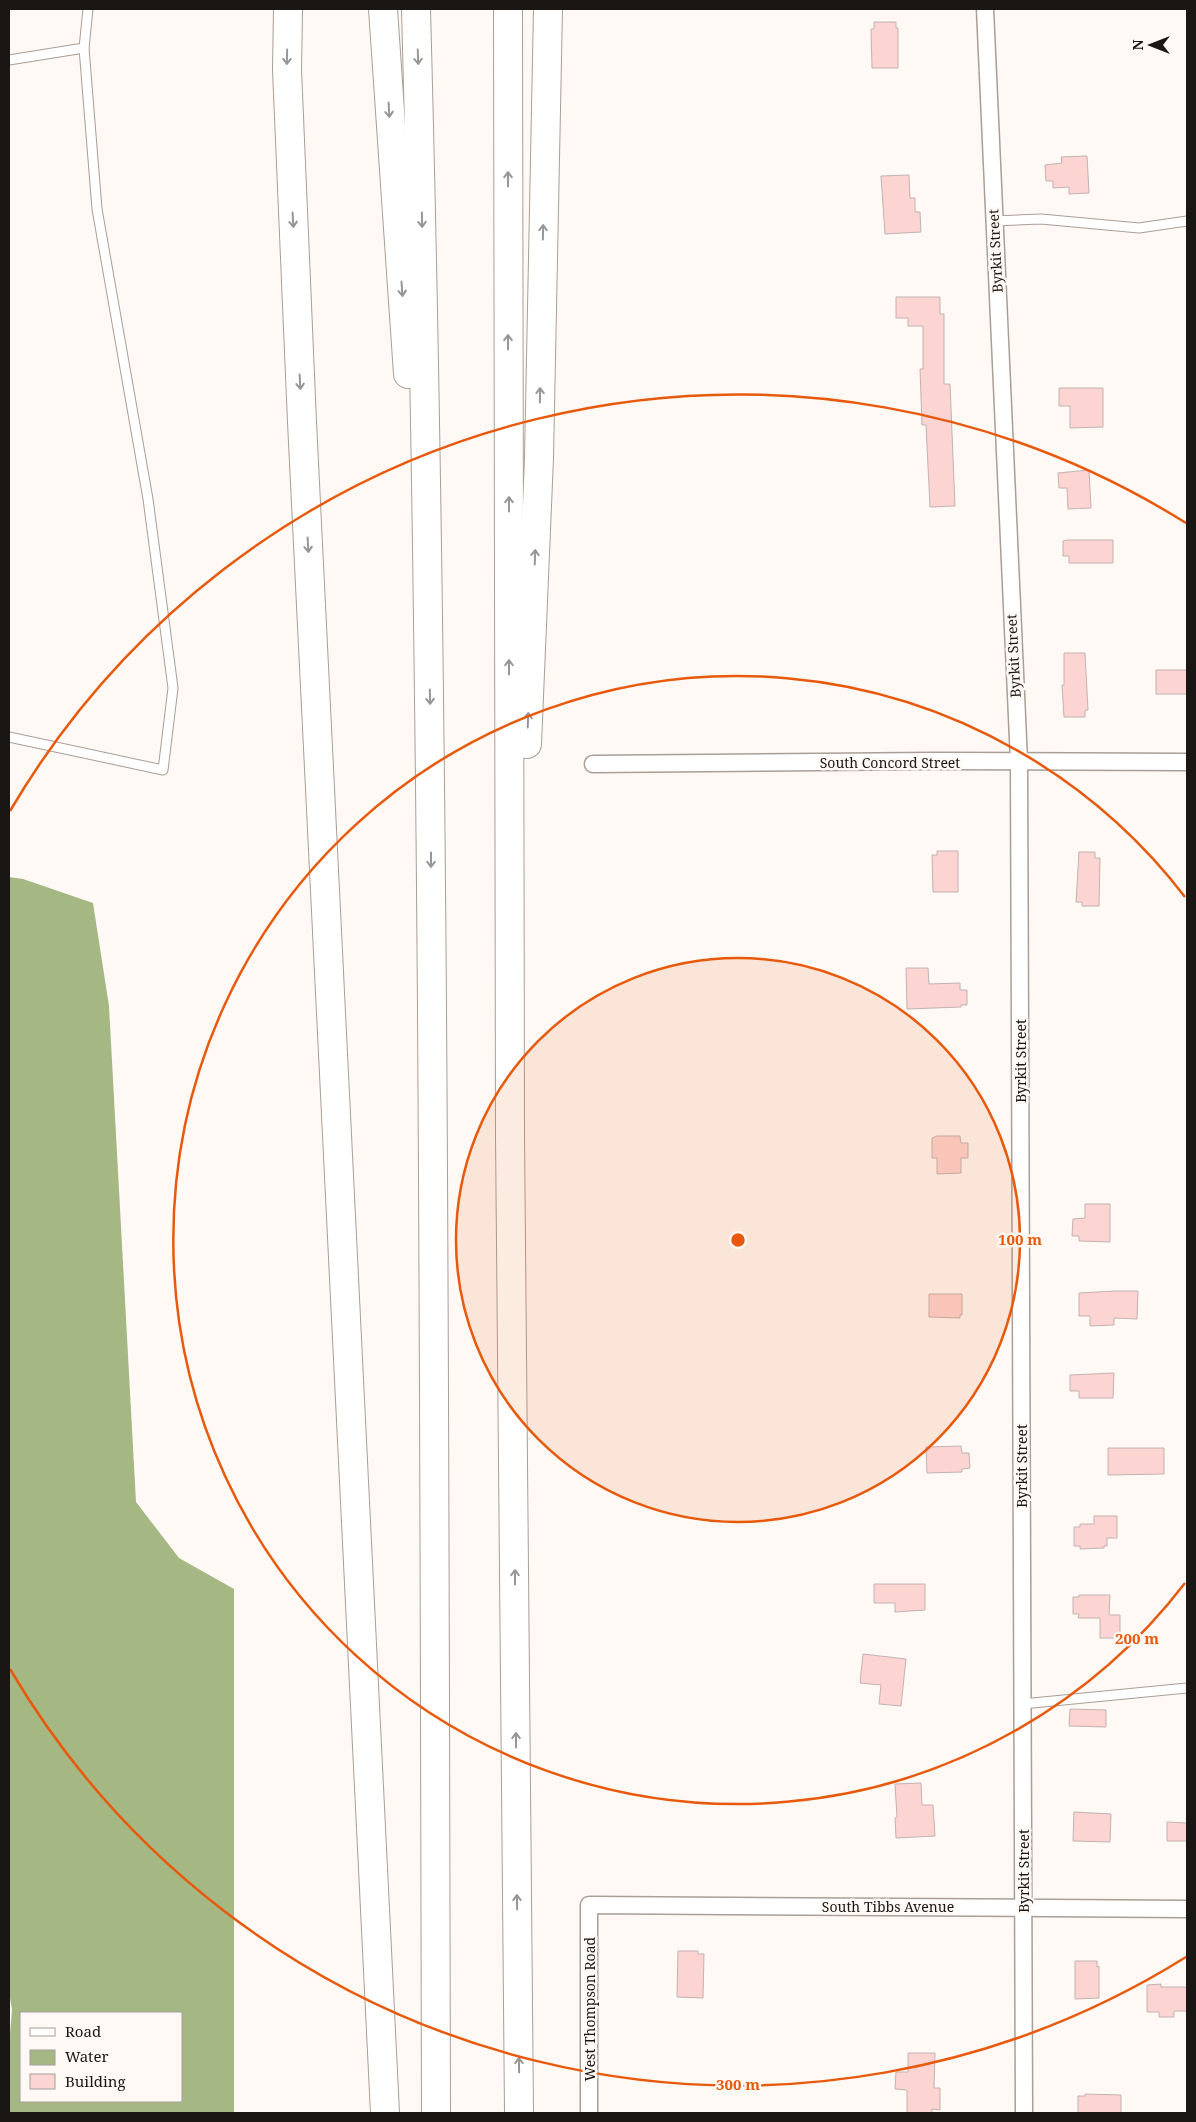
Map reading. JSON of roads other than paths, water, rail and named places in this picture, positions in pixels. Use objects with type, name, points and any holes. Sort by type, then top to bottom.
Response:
[{"type":"highway","points":[[288,9],[287,70],[302,422],[385,2113]]},
{"type":"highway","points":[[383,9],[430,665]]},
{"type":"highway","points":[[416,9],[425,351],[430,665],[436,2113]]},
{"type":"highway","points":[[508,9],[510,1136],[519,2113]]},
{"type":"highway","points":[[510,1136],[539,458],[548,9]]},
{"type":"street","name":"Byrkit Street","points":[[985,9],[1019,761],[1024,2113]]},
{"type":"street","name":"South Concord Street","points":[[593,764],[1019,761],[1187,762]]},
{"type":"street","name":"South Tibbs Avenue","points":[[589,1905],[1187,1909]]},
{"type":"street","name":"West Thompson Road","points":[[589,1905],[589,2113]]},
{"type":"lane","points":[[9,737],[163,770],[173,688],[148,499],[97,210],[84,48],[88,9]]},
{"type":"lane","points":[[9,60],[84,48]]},
{"type":"lane","points":[[994,221],[1041,219],[1139,228],[1187,221]]},
{"type":"lane","points":[[1022,1704],[1187,1688]]},
{"type":"water","points":[[9,877],[23,879],[93,903],[109,1006],[136,1502],[179,1558],[234,1589],[234,2113],[9,2113],[9,2046],[12,2010],[9,1992]]}]
